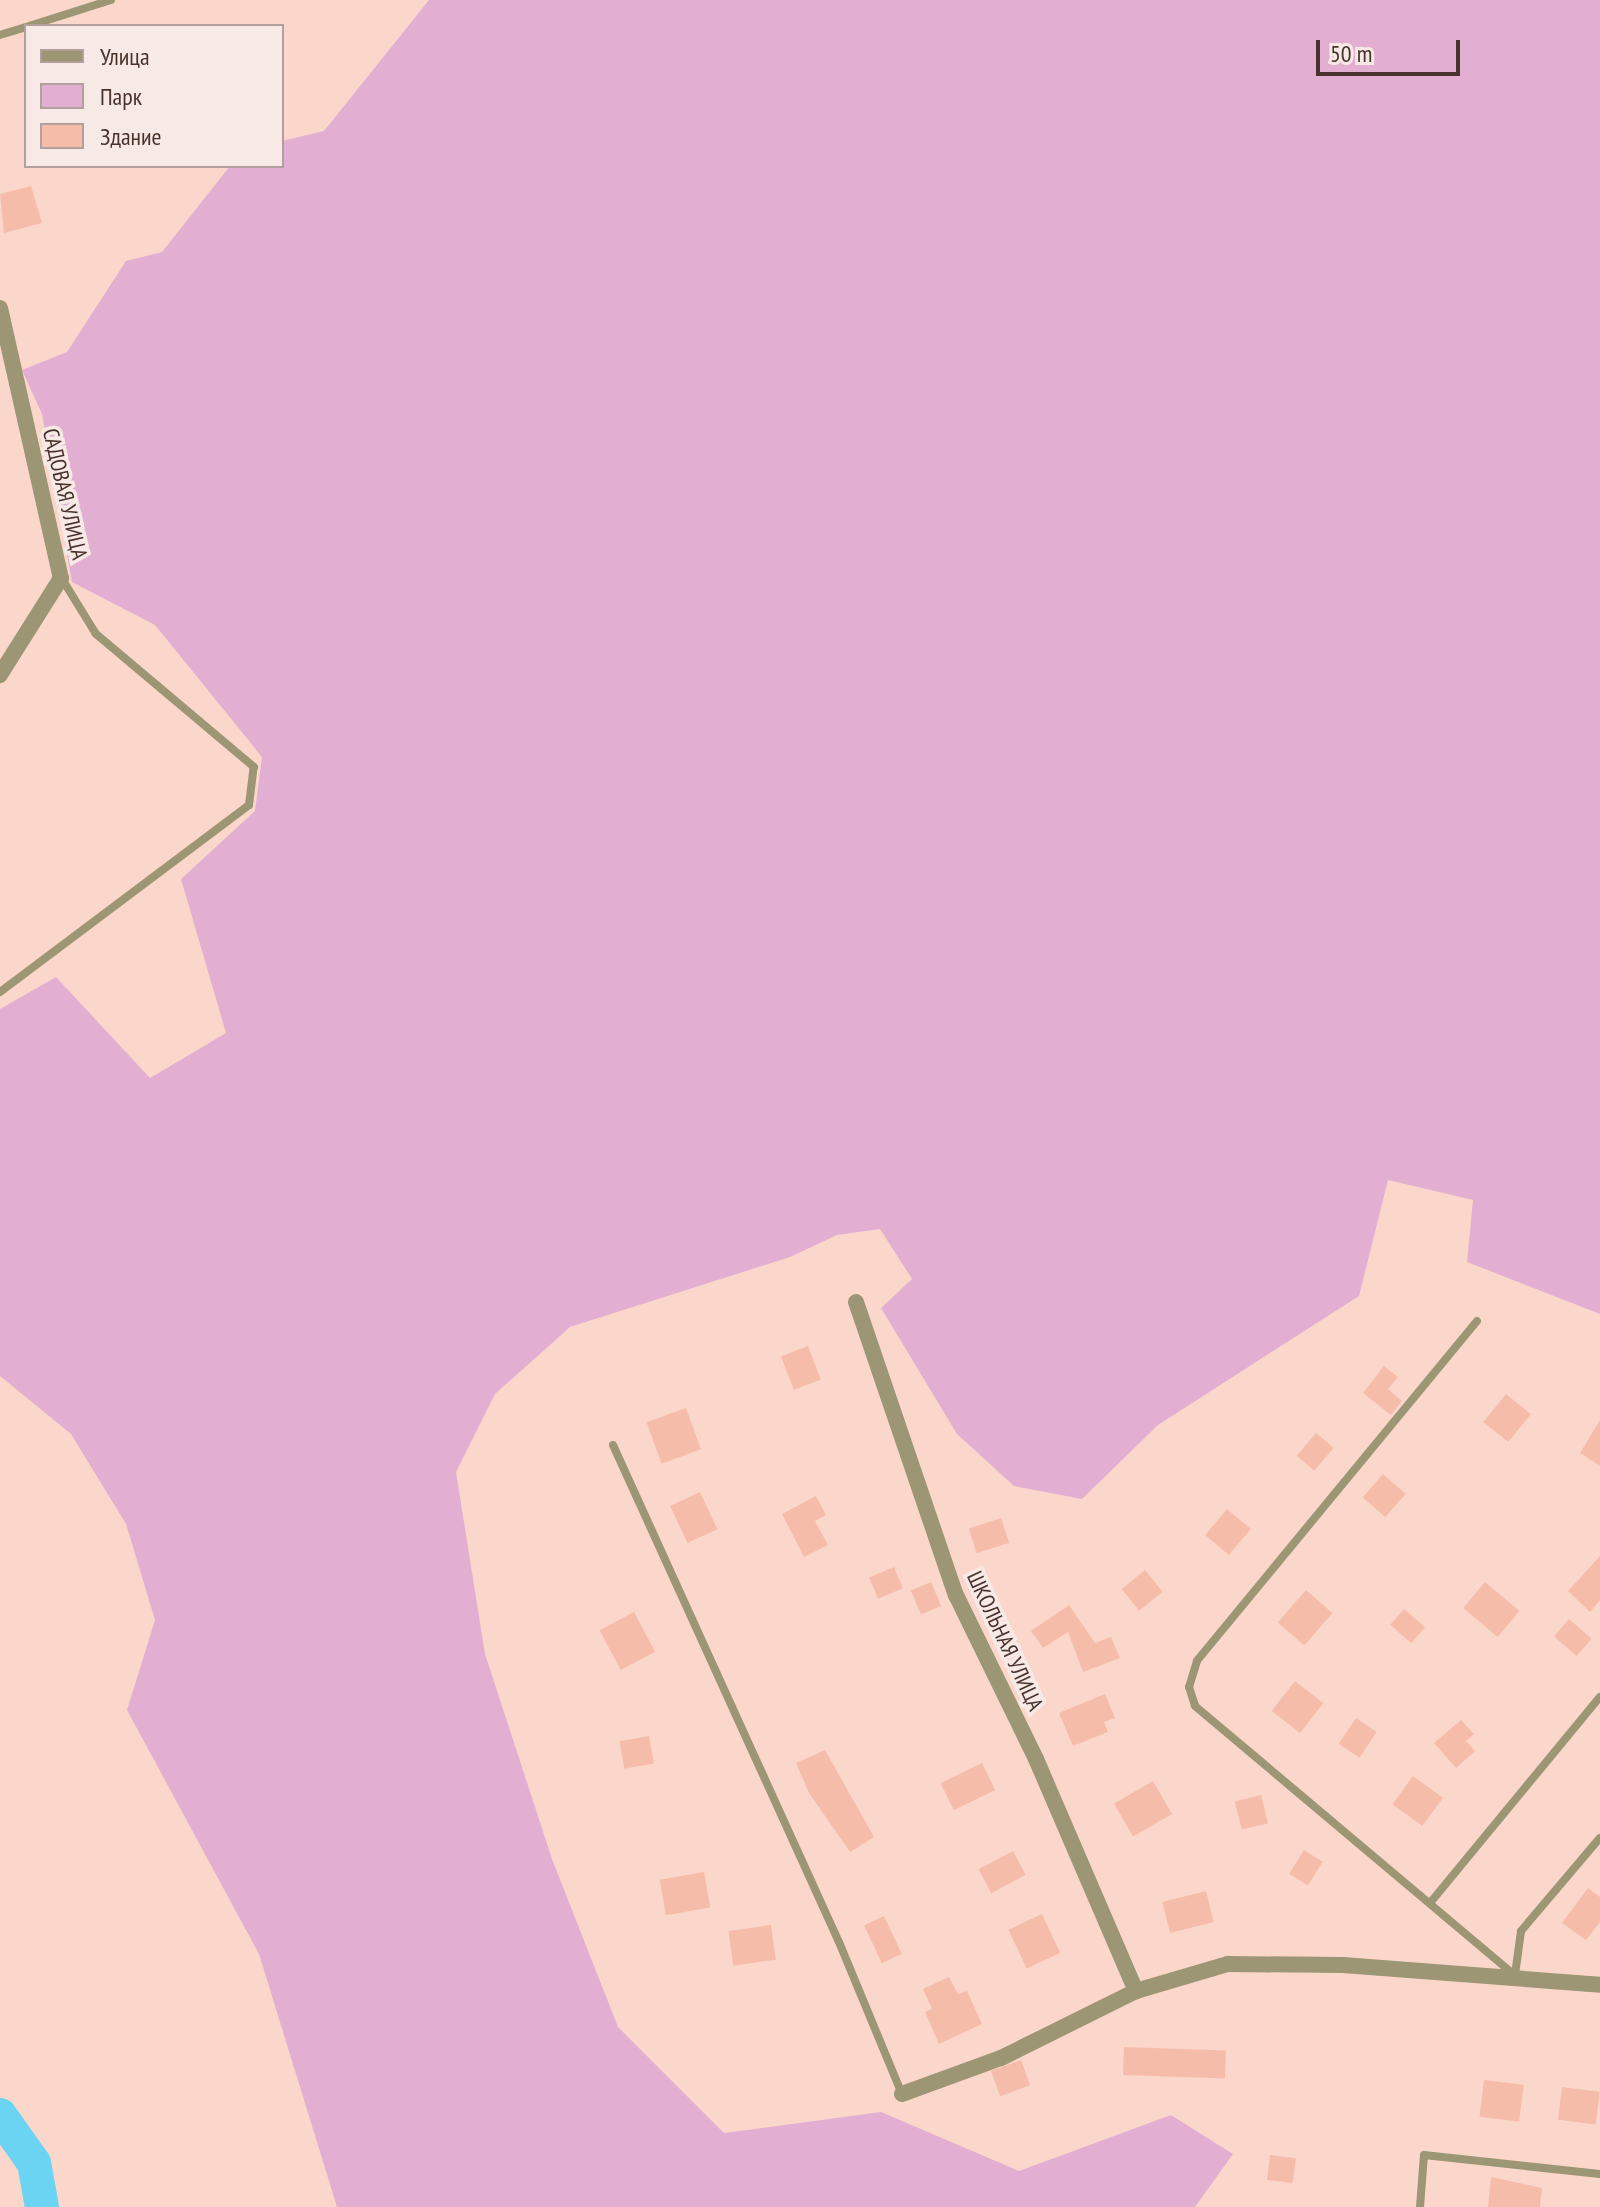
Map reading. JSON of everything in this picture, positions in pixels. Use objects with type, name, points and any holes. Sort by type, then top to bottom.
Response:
[{"type":"street","name":"САДОВАЯ УЛИЦА","points":[[0,308],[61,578],[0,675]]},
{"type":"street","name":"ШКОЛЬНАЯ УЛИЦА","points":[[856,1302],[956,1595],[1036,1759],[1136,1991]]},
{"type":"street","points":[[902,2094],[1001,2058],[1136,1991],[1228,1964],[1515,1975],[1600,1985]]},
{"type":"lane","points":[[33,24],[111,0]]},
{"type":"lane","points":[[0,35],[24,27]]},
{"type":"lane","points":[[0,992],[249,805],[254,767],[96,634],[61,578]]},
{"type":"lane","points":[[1477,1321],[1197,1661],[1189,1687],[1195,1706],[1515,1975]]},
{"type":"lane","points":[[613,1445],[839,1942],[902,2094]]},
{"type":"lane","points":[[1430,1903],[1600,1697]]},
{"type":"lane","points":[[1515,1975],[1521,1931],[1600,1838]]},
{"type":"lane","points":[[1420,2207],[1424,2155],[1600,2174]]},
{"type":"green space","points":[[429,0],[1600,0],[1600,1314],[1467,1262],[1473,1200],[1388,1180],[1359,1296],[1158,1425],[1082,1499],[1014,1486],[957,1434],[881,1308],[912,1279],[880,1229],[837,1235],[790,1257],[570,1327],[495,1394],[456,1472],[485,1654],[552,1859],[618,2027],[724,2133],[881,2112],[1019,2171],[1171,2115],[1233,2154],[1195,2207],[337,2207],[259,1954],[127,1710],[155,1620],[126,1524],[71,1434],[0,1376],[0,1009],[56,977],[150,1078],[226,1033],[181,879],[255,811],[262,757],[155,625],[72,582],[42,414],[22,370],[67,352],[126,261],[162,252],[228,168],[284,168],[284,141],[324,131]]},
{"type":"building","points":[[31,186],[42,223],[4,233],[0,194]]},
{"type":"building","points":[[808,1346],[821,1380],[794,1390],[781,1356]]},
{"type":"building","points":[[1384,1366],[1398,1377],[1388,1389],[1402,1401],[1391,1415],[1363,1393]]},
{"type":"building","points":[[1506,1394],[1531,1414],[1508,1442],[1483,1422]]},
{"type":"building","points":[[686,1408],[701,1449],[662,1464],[647,1422]]},
{"type":"building","points":[[1600,1420],[1600,1466],[1580,1453]]},
{"type":"building","points":[[1316,1433],[1334,1448],[1314,1471],[1297,1456]]},
{"type":"building","points":[[1383,1474],[1406,1494],[1385,1517],[1363,1497]]},
{"type":"building","points":[[700,1492],[717,1529],[687,1543],[670,1506]]},
{"type":"building","points":[[816,1496],[826,1515],[815,1521],[828,1545],[804,1557],[782,1514]]},
{"type":"building","points":[[1227,1509],[1251,1529],[1229,1555],[1205,1535]]},
{"type":"building","points":[[1001,1518],[1009,1543],[977,1553],[969,1529]]},
{"type":"building","points":[[1600,1556],[1600,1600],[1590,1612],[1568,1591]]},
{"type":"building","points":[[894,1567],[903,1588],[878,1599],[869,1578]]},
{"type":"building","points":[[1145,1570],[1163,1592],[1139,1611],[1122,1589]]},
{"type":"building","points":[[931,1582],[941,1606],[921,1615],[911,1591]]},
{"type":"building","points":[[1485,1582],[1519,1611],[1498,1637],[1463,1608]]},
{"type":"building","points":[[1306,1590],[1332,1613],[1304,1645],[1278,1622]]},
{"type":"building","points":[[1069,1605],[1095,1643],[1111,1637],[1120,1658],[1083,1672],[1068,1632],[1043,1648],[1031,1631]]},
{"type":"building","points":[[1404,1609],[1425,1627],[1411,1643],[1390,1625]]},
{"type":"building","points":[[634,1612],[655,1652],[621,1670],[600,1630]]},
{"type":"building","points":[[1569,1619],[1592,1639],[1577,1656],[1554,1636]]},
{"type":"building","points":[[1295,1681],[1323,1703],[1300,1733],[1272,1711]]},
{"type":"building","points":[[1105,1694],[1115,1718],[1104,1722],[1108,1732],[1073,1746],[1059,1713]]},
{"type":"building","points":[[1356,1718],[1377,1732],[1359,1758],[1339,1744]]},
{"type":"building","points":[[1461,1720],[1474,1734],[1466,1741],[1475,1751],[1456,1768],[1434,1743]]},
{"type":"building","points":[[649,1736],[654,1764],[624,1769],[619,1741]]},
{"type":"building","points":[[825,1750],[874,1837],[850,1852],[809,1793],[796,1763]]},
{"type":"building","points":[[982,1763],[995,1790],[954,1810],[941,1783]]},
{"type":"building","points":[[1413,1776],[1443,1798],[1422,1826],[1392,1804]]},
{"type":"building","points":[[1153,1781],[1172,1814],[1133,1836],[1114,1804]]},
{"type":"building","points":[[1261,1795],[1268,1823],[1242,1830],[1235,1802]]},
{"type":"building","points":[[1304,1850],[1323,1862],[1308,1885],[1289,1874]]},
{"type":"building","points":[[1013,1851],[1026,1875],[991,1893],[979,1869]]},
{"type":"building","points":[[704,1872],[710,1907],[666,1915],[660,1880]]},
{"type":"building","points":[[1588,1888],[1600,1897],[1600,1922],[1586,1940],[1562,1923]]},
{"type":"building","points":[[1206,1891],[1214,1922],[1170,1933],[1162,1902]]},
{"type":"building","points":[[1042,1914],[1060,1953],[1027,1969],[1008,1930]]},
{"type":"building","points":[[884,1916],[902,1954],[882,1963],[864,1925]]},
{"type":"building","points":[[771,1925],[776,1960],[733,1966],[728,1931]]},
{"type":"building","points":[[949,1977],[958,1994],[967,1991],[982,2024],[939,2044],[925,2012],[932,2009],[923,1989]]},
{"type":"building","points":[[1124,2047],[1226,2051],[1225,2079],[1123,2075]]},
{"type":"building","points":[[1021,2060],[1030,2085],[1000,2096],[991,2071]]},
{"type":"building","points":[[1484,2080],[1524,2085],[1519,2122],[1479,2117]]},
{"type":"building","points":[[1562,2087],[1600,2092],[1596,2124],[1558,2120]]},
{"type":"building","points":[[1270,2155],[1296,2158],[1293,2183],[1267,2180]]},
{"type":"building","points":[[1491,2177],[1542,2188],[1540,2207],[1488,2207]]},
{"type":"waterway","points":[[0,2115],[34,2163],[42,2207]]}]
